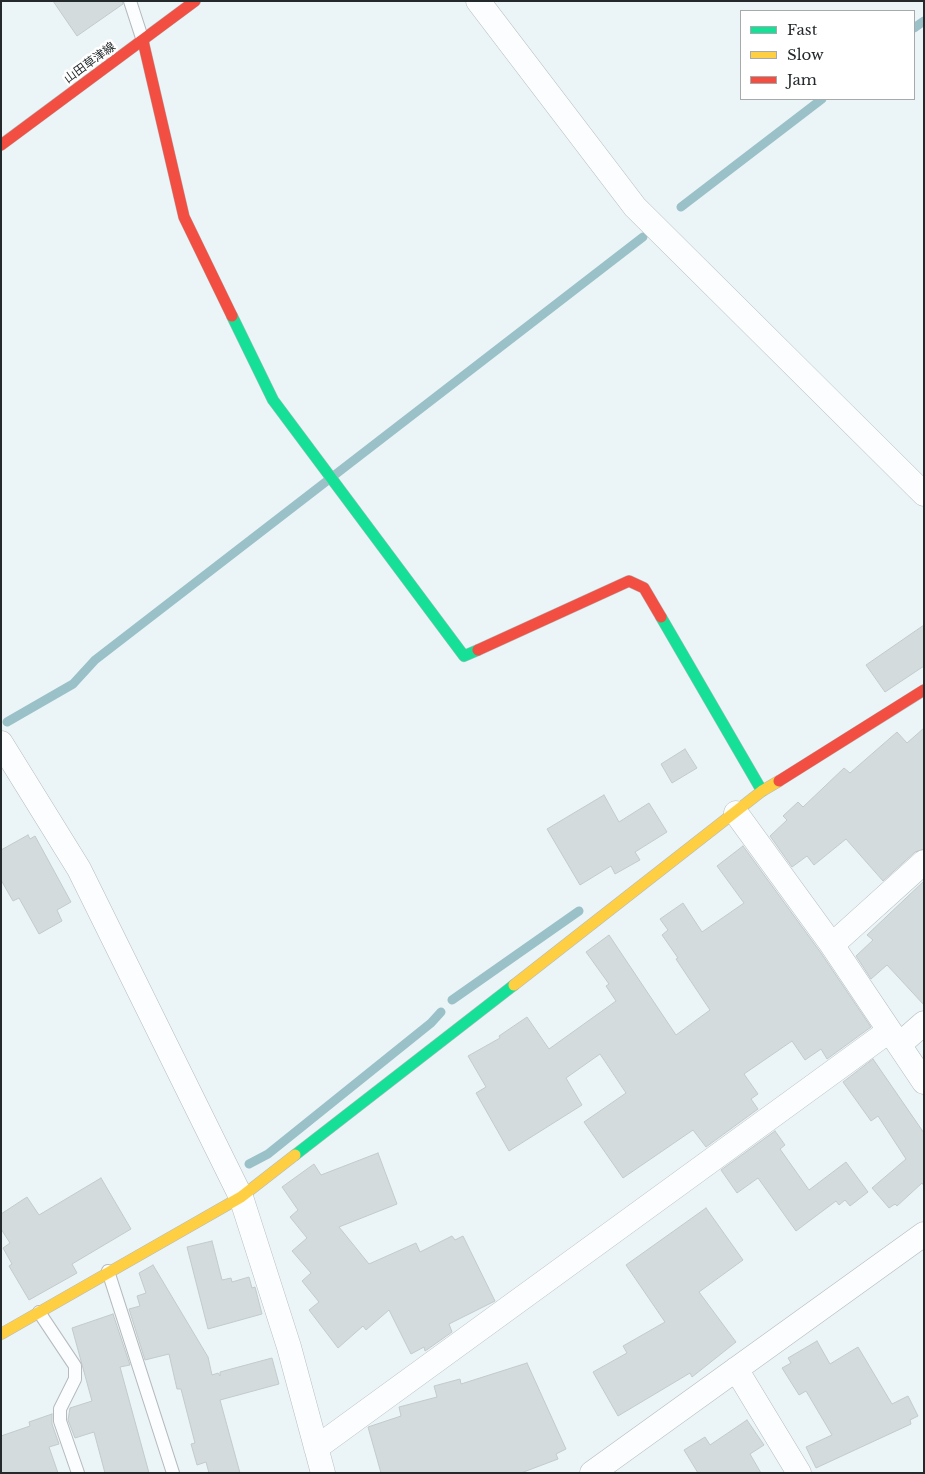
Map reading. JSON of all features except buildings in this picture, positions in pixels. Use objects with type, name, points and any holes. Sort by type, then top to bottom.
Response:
[{"type":"street","name":"山田草津線","points":[[1,145],[144,41],[195,1]]},
{"type":"street","points":[[478,1],[635,207],[924,494]]},
{"type":"street","points":[[144,41],[184,217],[273,400],[464,656],[628,582],[644,588],[762,791]]},
{"type":"street","points":[[1,1334],[108,1271],[241,1197],[762,791],[924,690]]},
{"type":"street","points":[[1,743],[79,869],[241,1197],[289,1347],[323,1473]]},
{"type":"street","points":[[736,813],[832,945],[924,1082]]},
{"type":"street","points":[[832,945],[924,862]]},
{"type":"street","points":[[316,1448],[894,1038],[924,1023]]},
{"type":"street","points":[[592,1473],[924,1234]]},
{"type":"street","points":[[736,1369],[800,1473]]},
{"type":"lane","points":[[130,1],[144,41]]},
{"type":"lane","points":[[108,1271],[173,1473]]},
{"type":"lane","points":[[40,1312],[75,1366],[75,1379],[60,1409],[60,1421],[78,1473]]},
{"type":"waterway","points":[[915,27],[924,21]]},
{"type":"waterway","points":[[681,207],[821,100]]},
{"type":"waterway","points":[[7,722],[73,684],[95,660],[643,237]]},
{"type":"waterway","points":[[452,1000],[579,911]]},
{"type":"waterway","points":[[249,1164],[268,1154],[431,1023],[441,1012]]},
{"type":"traffic: fast","points":[[232,316],[273,400],[464,656],[478,650]]},
{"type":"traffic: fast","points":[[661,617],[762,791]]},
{"type":"traffic: fast","points":[[295,1155],[514,985]]},
{"type":"traffic: slow","points":[[514,985],[762,791],[779,781]]},
{"type":"traffic: slow","points":[[1,1334],[241,1197],[295,1155]]},
{"type":"traffic: jam","points":[[1,145],[195,1]]},
{"type":"traffic: jam","points":[[143,41],[184,217],[232,316]]},
{"type":"traffic: jam","points":[[478,650],[629,581],[644,588],[661,617]]},
{"type":"traffic: jam","points":[[779,781],[924,690]]}]
